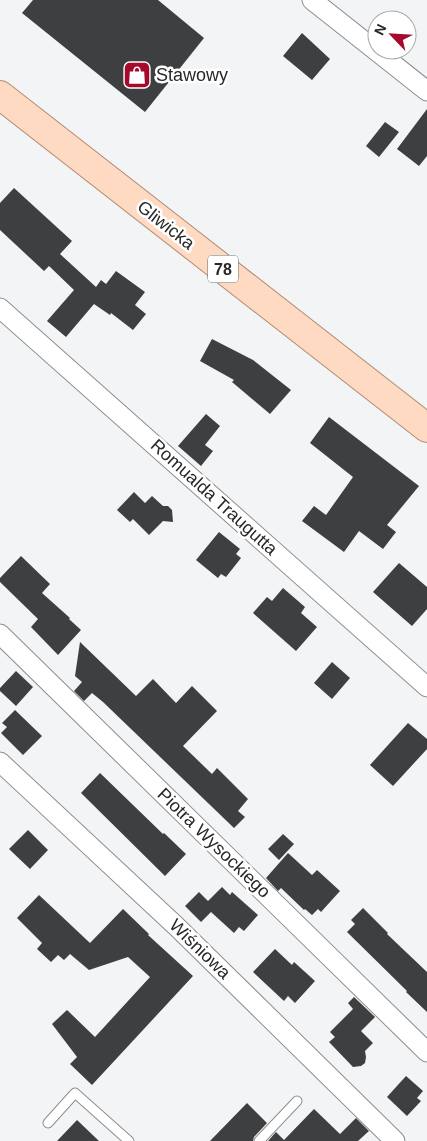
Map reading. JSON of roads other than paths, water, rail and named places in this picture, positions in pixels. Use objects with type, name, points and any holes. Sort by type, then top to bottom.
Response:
[{"type":"main road","name":"Gliwicka","points":[[0,95],[427,428]]},
{"type":"street","points":[[312,0],[427,91]]},
{"type":"street","name":"Romualda Traugutta","points":[[0,308],[427,687]]},
{"type":"street","name":"Piotra Wysockiego","points":[[0,634],[427,1052]]},
{"type":"street","name":"Wiśniowa","points":[[0,762],[176,926],[395,1141]]},
{"type":"lane","points":[[48,1123],[75,1093],[129,1141]]},
{"type":"lane","points":[[259,1141],[297,1101]]},
{"type":"place","name":"Stawowy","points":[[137,75]]}]
